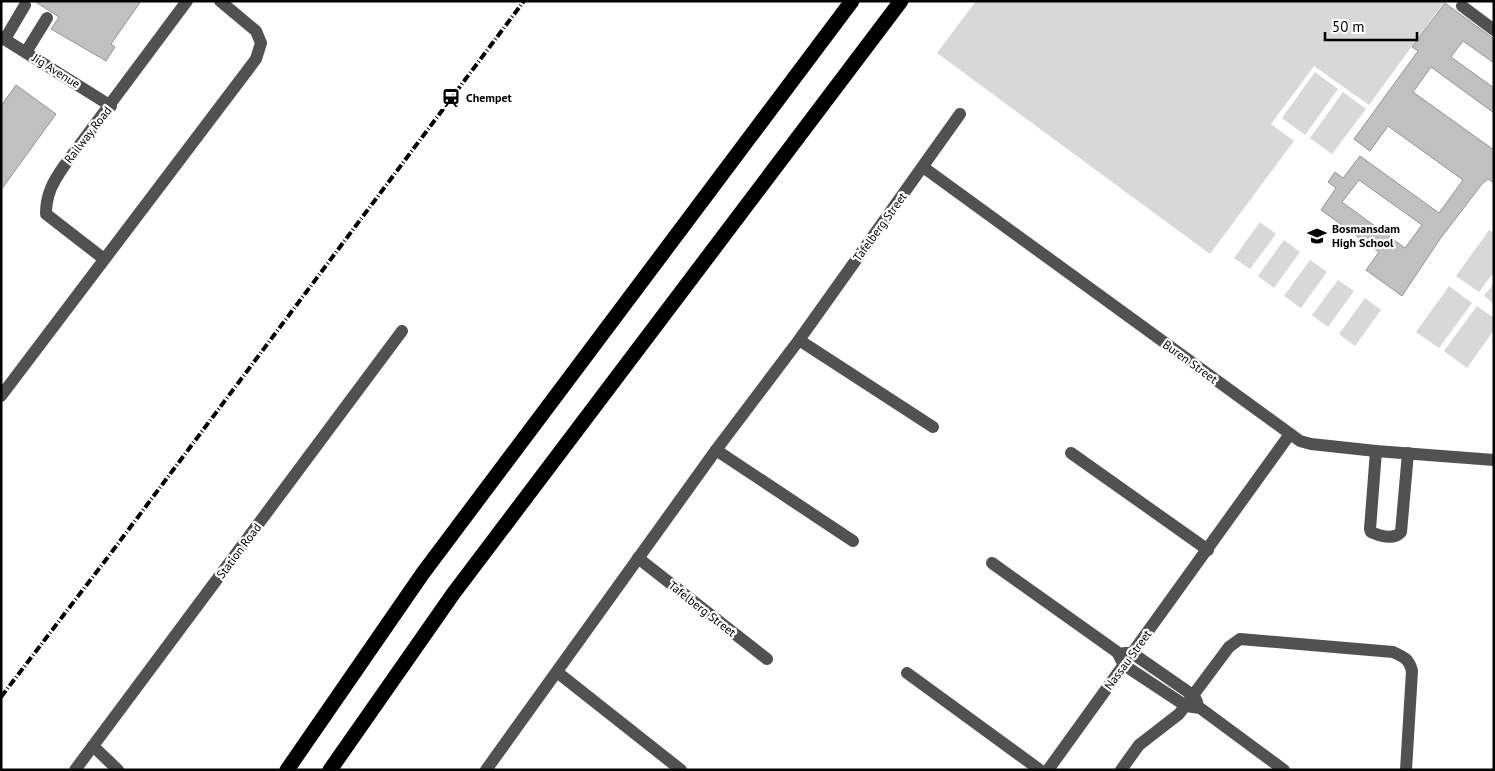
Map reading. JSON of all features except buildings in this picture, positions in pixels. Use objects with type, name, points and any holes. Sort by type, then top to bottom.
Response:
[{"type":"highway","points":[[287,770],[423,573],[852,1]]},
{"type":"highway","points":[[330,770],[453,594],[901,1]]},
{"type":"street","name":"Railway Road","points":[[104,259],[46,214],[46,200],[51,186],[64,166],[111,106],[187,1]]},
{"type":"street","points":[[1,396],[256,59],[261,43],[256,31],[222,2]]},
{"type":"street","points":[[3,38],[25,5]]},
{"type":"street","points":[[1462,6],[1494,30]]},
{"type":"street","points":[[26,52],[47,18]]},
{"type":"street","name":"Jig Avenue","points":[[3,38],[111,106]]},
{"type":"street","name":"Tafelberg Street","points":[[486,770],[716,450],[799,340],[960,114]]},
{"type":"street","name":"Buren Street","points":[[923,167],[1290,434],[1306,443],[1376,451],[1494,460]]},
{"type":"street","name":"Station Road","points":[[75,770],[402,331]]},
{"type":"street","points":[[799,340],[933,427]]},
{"type":"street","name":"Nassau Street","points":[[1048,770],[1290,434]]},
{"type":"street","points":[[716,450],[852,541]]},
{"type":"street","points":[[1376,451],[1370,528],[1371,532],[1386,536],[1395,536],[1401,532],[1408,453]]},
{"type":"street","points":[[1071,453],[1208,550]]},
{"type":"street","name":"Tafelberg Street","points":[[638,558],[767,659]]},
{"type":"street","name":"Nassau Street","points":[[992,563],[1116,652]]},
{"type":"street","points":[[1121,770],[1139,745],[1170,722],[1190,701],[1229,647],[1240,639],[1392,652],[1404,657],[1409,662],[1412,671],[1406,770]]},
{"type":"street","points":[[1116,652],[1132,653],[1190,701],[1284,770]]},
{"type":"street","points":[[1116,652],[1124,665],[1190,701]]},
{"type":"street","points":[[557,672],[680,770]]},
{"type":"street","points":[[907,673],[1040,770]]},
{"type":"street","points":[[92,746],[118,770]]},
{"type":"shaded area","points":[[976,1],[1445,1],[1369,105],[1314,66],[1271,124],[1294,141],[1210,254],[937,53]]},
{"type":"shaded area","points":[[1315,72],[1338,89],[1305,135],[1282,118]]},
{"type":"shaded area","points":[[1343,92],[1366,109],[1332,154],[1310,138]]},
{"type":"shaded area","points":[[1260,222],[1276,234],[1250,269],[1234,258]]},
{"type":"shaded area","points":[[1489,230],[1494,233],[1494,272],[1479,292],[1456,276]]},
{"type":"shaded area","points":[[1284,240],[1300,252],[1274,288],[1258,276]]},
{"type":"shaded area","points":[[1310,260],[1327,272],[1301,308],[1284,296]]},
{"type":"shaded area","points":[[1338,280],[1354,291],[1328,327],[1312,315]]},
{"type":"shaded area","points":[[1494,283],[1494,304],[1484,296]]},
{"type":"shaded area","points":[[1449,286],[1472,303],[1439,348],[1416,332]]},
{"type":"shaded area","points":[[1365,298],[1381,310],[1355,346],[1339,334]]},
{"type":"shaded area","points":[[1477,306],[1494,318],[1494,330],[1467,368],[1444,351]]},
{"type":"railway","points":[[1,697],[524,1]]},
{"type":"place","name":"Chempet","points":[[451,98]]},
{"type":"place","name":"Bosmansdam High School","points":[[1317,236]]}]
